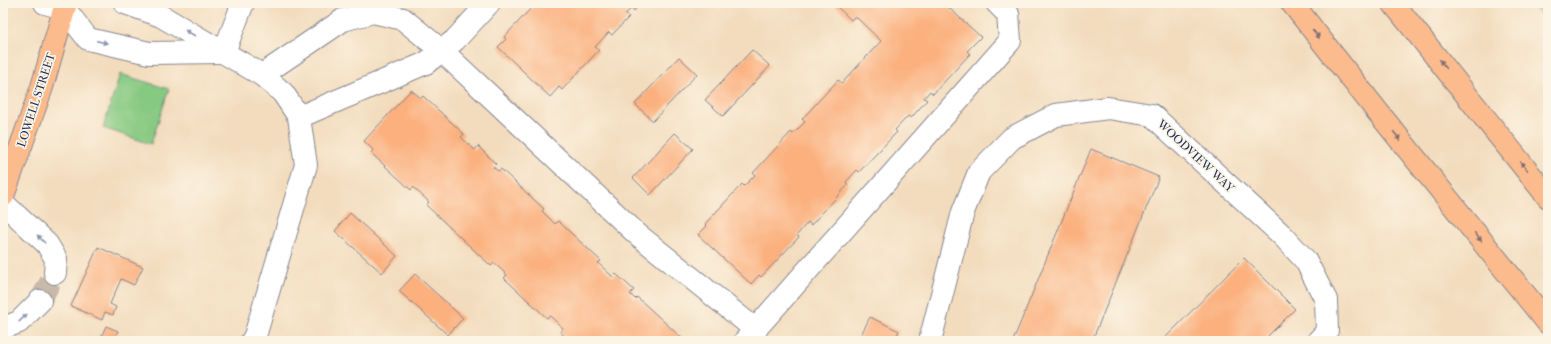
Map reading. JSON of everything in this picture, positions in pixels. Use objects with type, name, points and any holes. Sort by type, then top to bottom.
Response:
[{"type":"main road","points":[[1292,3],[1548,323]]},
{"type":"main road","points":[[1394,3],[1548,196]]},
{"type":"main road","name":"LOWELL STREET","points":[[3,196],[42,87],[63,4]]},
{"type":"lane","points":[[125,3],[162,16],[262,75],[283,93],[298,117],[306,165],[255,336],[252,341]]},
{"type":"lane","points":[[224,52],[243,3]]},
{"type":"lane","points":[[298,117],[426,64],[455,40],[489,3]]},
{"type":"lane","points":[[262,75],[343,20],[373,12],[403,19],[442,51],[637,234],[750,336],[1010,41],[1008,14],[997,3]]},
{"type":"lane","points":[[63,4],[88,39],[149,53],[224,52]]},
{"type":"lane","name":"WOODVIEW WAY","points":[[930,341],[963,212],[979,172],[1012,138],[1056,115],[1108,108],[1152,115],[1283,236],[1306,261],[1326,300],[1327,331],[1318,341]]},
{"type":"lane","points":[[3,203],[47,244],[56,259],[55,273]]},
{"type":"lane","points":[[3,328],[19,322],[40,302]]},
{"type":"green space","points":[[1531,3],[1548,3],[1548,24]]},
{"type":"green space","points":[[120,74],[169,89],[151,144],[103,128]]},
{"type":"building","points":[[536,3],[641,3],[634,11],[632,8],[625,14],[629,17],[612,35],[609,32],[595,47],[599,50],[562,90],[559,87],[550,97],[498,47],[506,39],[504,37]]},
{"type":"building","points":[[833,3],[949,3],[951,4],[948,7],[981,37],[967,51],[970,54],[933,94],[930,91],[924,98],[927,100],[911,118],[908,116],[895,130],[897,132],[859,172],[857,170],[846,182],[848,185],[811,225],[808,222],[797,235],[799,237],[761,277],[759,275],[751,284],[698,235],[707,226],[705,224],[742,184],[744,186],[755,175],[753,173],[791,132],[793,134],[805,122],[802,119],[838,80],[842,83],[881,41],[855,16],[851,20]]},
{"type":"building","points":[[752,50],[770,66],[723,116],[705,100]]},
{"type":"building","points":[[679,57],[697,74],[653,121],[635,104]]},
{"type":"building","points":[[411,90],[421,98],[423,96],[464,134],[461,137],[475,150],[478,146],[496,164],[493,167],[498,171],[501,169],[544,209],[542,211],[555,224],[558,221],[601,261],[598,263],[613,277],[616,274],[634,290],[630,294],[635,299],[637,297],[685,341],[570,341],[560,332],[563,328],[550,316],[547,318],[504,278],[507,275],[494,263],[491,266],[426,205],[429,202],[413,187],[411,190],[371,153],[373,150],[364,141]]},
{"type":"building","points":[[675,133],[693,149],[650,195],[633,178]]},
{"type":"building","points":[[1091,149],[1159,177],[1092,341],[1013,341]]},
{"type":"building","points":[[350,213],[397,256],[382,273],[335,231]]},
{"type":"building","points":[[98,247],[143,267],[134,285],[121,279],[110,304],[116,307],[113,315],[105,312],[102,320],[71,306]]},
{"type":"building","points":[[1244,258],[1295,309],[1263,341],[1162,341]]},
{"type":"building","points":[[415,274],[463,318],[448,335],[399,291]]},
{"type":"building","points":[[870,317],[899,331],[894,341],[858,341]]},
{"type":"building","points":[[106,326],[118,331],[113,341],[101,337]]},
{"type":"tunnel","points":[[40,301],[55,273]]}]
